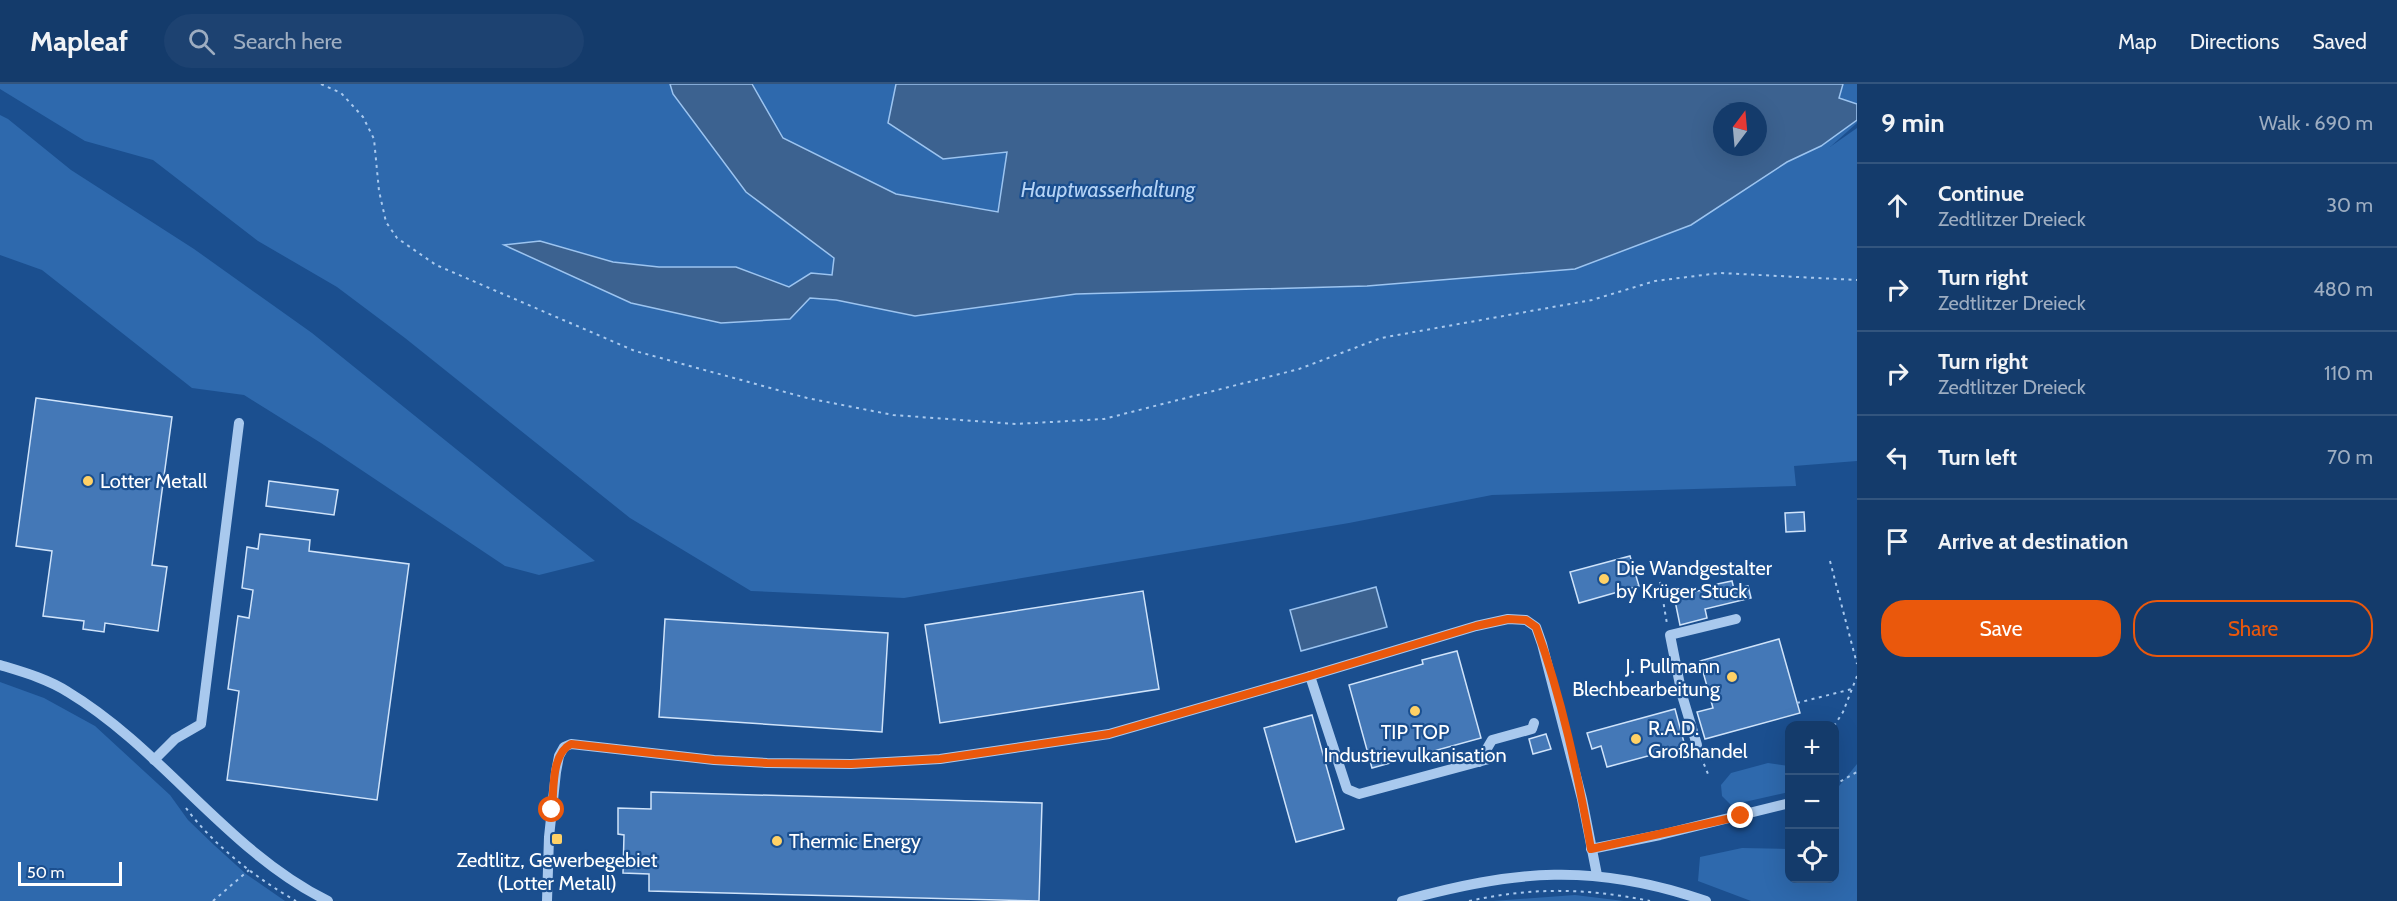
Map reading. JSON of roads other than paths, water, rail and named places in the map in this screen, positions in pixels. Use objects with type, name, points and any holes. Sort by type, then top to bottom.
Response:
[{"type":"street","points":[[154,760],[175,739],[201,724],[239,423]]},
{"type":"street","points":[[547,901],[549,837],[556,772],[559,756],[564,747],[571,744],[714,760],[767,763],[851,764],[940,759],[1109,734],[1476,626],[1508,619],[1526,620],[1536,627],[1542,644],[1582,799],[1597,875]]},
{"type":"street","points":[[1697,745],[1682,694],[1670,635],[1736,619]]},
{"type":"street","points":[[0,665],[26,672],[66,691],[104,716],[259,857],[305,889],[328,901]]},
{"type":"street","points":[[1310,676],[1347,789],[1359,794],[1484,761],[1492,740],[1532,729],[1534,723]]},
{"type":"street","points":[[1591,849],[1669,833],[1785,804]]},
{"type":"street","points":[[1402,901],[1490,880],[1539,874],[1597,875],[1649,884],[1706,901]]},
{"type":"water","name":"Hauptwasserhaltung","points":[[670,84],[752,84],[783,138],[896,194],[998,212],[1007,152],[943,159],[888,123],[896,84],[1843,84],[1839,98],[1857,104],[1857,120],[1821,146],[1787,162],[1691,225],[1575,269],[1367,286],[1076,294],[915,316],[836,300],[810,298],[790,319],[721,323],[631,303],[504,245],[540,241],[613,262],[659,267],[736,267],[789,287],[811,273],[832,275],[834,258],[746,192],[673,94]]},
{"type":"water","points":[[1376,587],[1387,627],[1301,651],[1290,610]]},
{"type":"place","name":"Lotter Metall","points":[[88,481]]},
{"type":"place","name":"Die Wandgestalter by Krüger Stuck","points":[[1604,579]]},
{"type":"place","name":"J. Pullmann Blechbearbeitung","points":[[1732,677]]},
{"type":"place","name":"TIP TOP Industrievulkanisation","points":[[1415,711]]},
{"type":"place","name":"R.A.D. Großhandel","points":[[1636,739]]},
{"type":"place","name":"Zedtlitz, Gewerbegebiet (Lotter Metall)","points":[[557,839]]},
{"type":"place","name":"Thermic Energy","points":[[777,841]]}]
